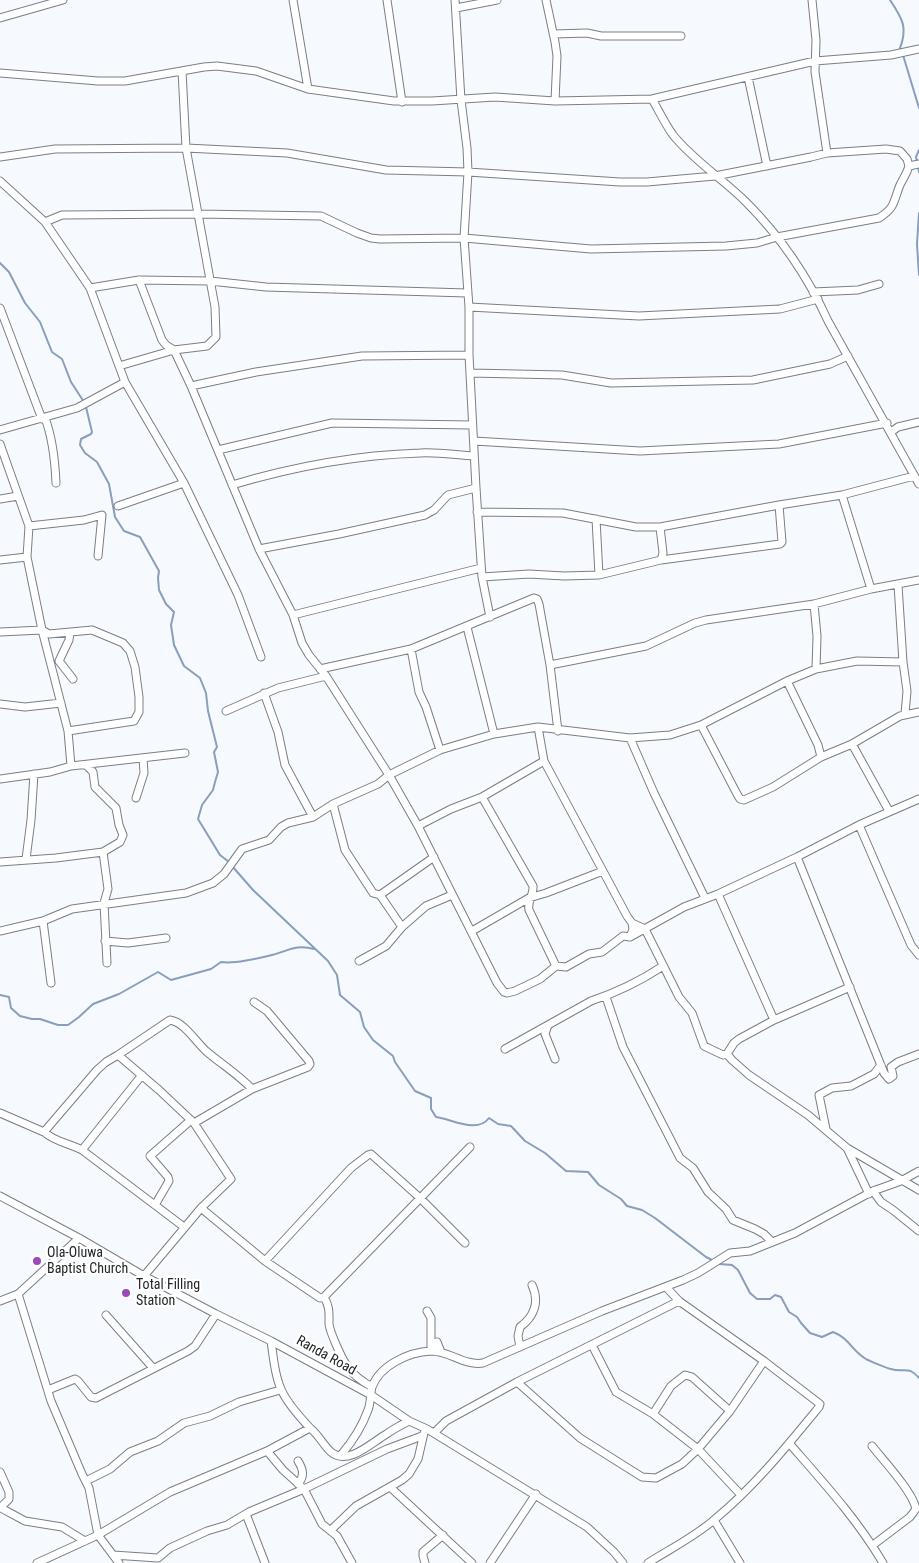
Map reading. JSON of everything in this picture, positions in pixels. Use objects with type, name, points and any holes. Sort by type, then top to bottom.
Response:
[{"type":"street","points":[[0,18],[63,0]]},
{"type":"street","points":[[293,0],[308,89]]},
{"type":"street","points":[[387,0],[402,102]]},
{"type":"street","points":[[490,617],[481,568],[472,425],[469,307],[464,238],[468,172],[456,4],[497,0]]},
{"type":"street","points":[[546,0],[554,34],[556,56],[555,101]]},
{"type":"street","points":[[812,0],[816,40],[815,72],[827,152]]},
{"type":"street","points":[[554,34],[587,33],[601,36],[681,36]]},
{"type":"street","points":[[0,73],[125,82],[204,67],[234,67],[256,71],[308,89],[402,102],[495,97],[555,101],[652,99],[815,61],[891,55],[919,49]]},
{"type":"street","points":[[119,366],[174,350],[207,346],[216,337],[216,307],[186,148],[182,71]]},
{"type":"street","points":[[748,76],[766,166]]},
{"type":"street","points":[[652,99],[675,137],[745,202],[777,237],[806,278],[919,484]]},
{"type":"street","points":[[0,157],[63,149],[186,148],[287,153],[386,170],[468,172],[620,182],[647,182],[715,176],[827,152],[886,148],[900,151],[907,159],[909,166],[900,186],[895,204],[878,218],[743,245],[590,249],[464,238],[371,238],[322,216],[198,214],[62,215],[45,222]]},
{"type":"street","points":[[909,166],[919,164]]},
{"type":"street","points":[[0,181],[45,222],[90,288],[125,382],[184,483],[238,595],[261,657]]},
{"type":"street","points":[[90,288],[138,280],[210,280],[266,287],[467,292]]},
{"type":"street","points":[[138,280],[162,340],[174,350],[191,386],[259,549],[293,615],[302,643],[326,676],[418,826],[497,983],[504,992],[515,991],[540,978],[556,966],[569,966],[589,954],[602,952],[622,936],[630,937],[684,907],[718,894],[859,825],[919,799]]},
{"type":"street","points":[[813,292],[858,290],[879,284]]},
{"type":"street","points":[[469,307],[639,316],[780,309],[818,299]]},
{"type":"street","points":[[0,308],[51,436],[56,483]]},
{"type":"street","points":[[191,386],[256,372],[362,356],[469,355]]},
{"type":"street","points":[[471,373],[562,375],[611,383],[753,380],[830,364],[848,356]]},
{"type":"street","points":[[0,430],[77,408],[125,382]]},
{"type":"street","points":[[891,432],[898,426],[919,422]]},
{"type":"street","points":[[218,450],[332,423],[472,425]]},
{"type":"street","points":[[474,441],[640,451],[778,444],[887,423]]},
{"type":"street","points":[[0,444],[30,526],[27,557],[42,630],[68,731],[71,766]]},
{"type":"street","points":[[232,485],[274,472],[367,457],[422,452],[474,456]]},
{"type":"street","points":[[478,512],[563,513],[636,527],[660,527],[779,504],[842,495],[914,476]]},
{"type":"street","points":[[118,506],[184,483]]},
{"type":"street","points":[[259,549],[425,515],[434,510],[448,495],[476,488]]},
{"type":"street","points":[[842,495],[871,589]]},
{"type":"street","points":[[0,500],[18,496]]},
{"type":"street","points":[[482,578],[529,574],[564,576],[599,574],[662,556],[670,558],[780,544],[782,542],[779,504]]},
{"type":"street","points":[[30,526],[84,520],[102,515],[98,556]]},
{"type":"street","points":[[596,519],[599,574]]},
{"type":"street","points":[[660,527],[662,556]]},
{"type":"street","points":[[0,560],[27,557]]},
{"type":"street","points":[[293,615],[481,568]]},
{"type":"street","points":[[550,665],[641,648],[695,622],[814,604],[871,589],[919,580]]},
{"type":"street","points":[[898,585],[903,662],[907,691],[905,714]]},
{"type":"street","points":[[320,669],[411,649],[534,598],[537,599],[550,665],[558,731]]},
{"type":"street","points":[[814,604],[817,636],[816,669]]},
{"type":"street","points":[[467,627],[494,734]]},
{"type":"street","points":[[0,632],[42,630],[49,634],[92,630],[123,643],[130,651],[139,696],[139,712],[134,720],[68,731]]},
{"type":"street","points":[[70,632],[69,640],[59,661],[73,679]]},
{"type":"street","points":[[411,649],[419,692],[440,750]]},
{"type":"street","points":[[0,931],[43,921],[72,909],[186,893],[213,883],[224,874],[242,849],[269,840],[281,827],[288,823],[313,816],[333,804],[378,784],[388,776],[440,750],[494,734],[538,727],[558,731],[630,738],[670,735],[701,725],[787,681],[816,669],[857,661],[903,662]]},
{"type":"street","points":[[226,712],[264,693],[326,676]]},
{"type":"street","points":[[787,681],[818,745],[821,757]]},
{"type":"street","points":[[264,693],[278,732],[285,765],[313,816]]},
{"type":"street","points":[[0,704],[25,707],[61,703]]},
{"type":"street","points":[[701,725],[740,799],[744,800],[773,787],[821,757],[852,744],[905,714],[919,712]]},
{"type":"street","points":[[538,727],[544,762],[632,923],[633,929],[630,937]]},
{"type":"street","points":[[630,738],[654,793],[705,898]]},
{"type":"street","points":[[852,744],[889,811]]},
{"type":"street","points":[[0,779],[50,772],[71,766],[184,753]]},
{"type":"street","points":[[136,798],[144,773],[143,758]]},
{"type":"street","points":[[418,826],[451,809],[482,797],[544,762]]},
{"type":"street","points":[[0,862],[102,852],[120,842],[123,834],[119,825],[116,808],[95,787],[93,772],[86,765]]},
{"type":"street","points":[[26,859],[34,774]]},
{"type":"street","points":[[482,797],[533,886],[533,892],[528,904],[532,919],[556,966]]},
{"type":"street","points":[[333,804],[345,850],[373,893],[380,895],[402,927]]},
{"type":"street","points":[[859,825],[911,945],[919,954]]},
{"type":"street","points":[[102,852],[108,889],[104,903],[107,963]]},
{"type":"street","points":[[380,895],[434,857]]},
{"type":"street","points":[[797,857],[888,1079],[893,1076],[891,1067],[898,1062],[919,1054]]},
{"type":"street","points":[[472,931],[529,898],[603,872]]},
{"type":"street","points":[[718,894],[774,1020]]},
{"type":"street","points":[[358,962],[386,946],[402,927],[426,906],[452,895]]},
{"type":"street","points":[[43,921],[51,983]]},
{"type":"street","points":[[632,923],[645,929],[679,998],[692,1013],[704,1046],[722,1055],[727,1054]]},
{"type":"street","points":[[105,941],[128,943],[166,938]]},
{"type":"street","points":[[505,1049],[591,1002],[638,983],[664,966]]},
{"type":"street","points":[[727,1054],[739,1039],[774,1020],[850,987]]},
{"type":"street","points":[[606,997],[624,1047],[680,1158],[693,1168],[708,1192],[726,1209],[733,1220],[764,1234],[771,1242]]},
{"type":"street","points":[[155,1205],[168,1181],[168,1177],[150,1156],[192,1121],[252,1089],[308,1067],[310,1064],[309,1060],[267,1011],[254,1002]]},
{"type":"street","points":[[44,1132],[106,1062],[170,1020],[175,1021],[206,1051],[239,1075],[252,1089]]},
{"type":"street","points":[[548,1025],[545,1034],[555,1059]]},
{"type":"street","points":[[727,1054],[749,1075],[808,1115],[846,1148],[919,1190]]},
{"type":"street","points":[[118,1055],[192,1121],[231,1179],[201,1208],[144,1276]]},
{"type":"street","points":[[826,1129],[819,1095],[832,1088],[851,1086],[874,1074],[881,1064]]},
{"type":"street","points":[[82,1150],[142,1075]]},
{"type":"street","points":[[0,1113],[44,1132],[53,1140],[82,1150],[184,1227]]},
{"type":"street","points":[[201,1208],[265,1261],[320,1298],[324,1297],[470,1146]]},
{"type":"street","points":[[846,1148],[871,1192],[919,1231]]},
{"type":"street","points":[[265,1261],[351,1168],[370,1154],[420,1198],[465,1243]]},
{"type":"street","points":[[340,1455],[361,1426],[369,1409],[372,1387],[377,1377],[394,1362],[418,1353],[432,1351],[441,1352],[471,1364],[483,1363],[602,1311],[698,1273],[730,1253],[750,1251],[810,1226],[871,1192],[919,1172]]},
{"type":"street","name":"Randa Road","points":[[0,1196],[79,1238],[144,1276],[371,1395],[409,1421],[434,1433],[587,1527],[623,1563]]},
{"type":"street","points":[[0,1206],[7,1200]]},
{"type":"street","points":[[0,1301],[18,1294],[79,1238]]},
{"type":"street","points":[[520,1347],[518,1336],[520,1326],[529,1320],[533,1314],[535,1291],[532,1285]]},
{"type":"street","points":[[648,1563],[714,1520],[741,1495],[789,1443],[820,1404],[764,1361],[679,1301],[666,1287]]},
{"type":"street","points":[[18,1294],[48,1390],[91,1496],[98,1535],[119,1563]]},
{"type":"street","points":[[324,1297],[329,1306],[329,1325],[334,1341],[347,1366],[372,1387]]},
{"type":"street","points":[[434,1433],[446,1421],[518,1382],[679,1301]]},
{"type":"street","points":[[426,1312],[431,1318],[431,1348],[437,1342],[441,1352]]},
{"type":"street","points":[[48,1390],[75,1379],[90,1397],[96,1398],[188,1352],[195,1346],[216,1314]]},
{"type":"street","points":[[106,1315],[153,1368]]},
{"type":"street","points":[[271,1341],[280,1390],[293,1410],[332,1452],[347,1455],[363,1450],[409,1421]]},
{"type":"street","points":[[592,1345],[616,1392],[653,1414],[698,1449],[741,1495]]},
{"type":"street","points":[[518,1382],[580,1438],[642,1476],[656,1478],[682,1464],[698,1449],[730,1411],[764,1361]]},
{"type":"street","points":[[653,1414],[671,1386],[685,1375],[692,1376],[730,1411]]},
{"type":"street","points":[[86,1481],[110,1469],[135,1450],[158,1441],[184,1423],[210,1416],[239,1402],[280,1390]]},
{"type":"street","points":[[37,1563],[98,1535],[170,1492],[267,1451],[310,1428]]},
{"type":"street","points":[[331,1530],[365,1500],[402,1480],[418,1459],[422,1436],[427,1429]]},
{"type":"street","points":[[113,1555],[161,1560],[170,1548],[207,1531],[227,1525],[246,1514],[304,1489],[387,1449],[422,1436]]},
{"type":"street","points":[[789,1443],[838,1499],[883,1563]]},
{"type":"street","points":[[872,1446],[906,1490],[915,1503],[916,1509],[910,1517],[872,1545]]},
{"type":"street","points":[[267,1451],[282,1470],[304,1489],[322,1524],[337,1536],[352,1563]]},
{"type":"street","points":[[298,1461],[303,1473],[302,1479],[298,1484]]},
{"type":"street","points":[[0,1472],[16,1515]]},
{"type":"street","points":[[390,1487],[472,1563]]},
{"type":"street","points":[[492,1562],[536,1494]]},
{"type":"street","points":[[9,1499],[1,1508],[25,1521],[62,1527],[85,1541]]},
{"type":"street","points":[[246,1514],[265,1563]]},
{"type":"street","points":[[714,1520],[740,1563]]},
{"type":"street","points":[[425,1563],[423,1552],[443,1535]]},
{"type":"waterway","points":[[890,0],[898,12],[904,28],[901,50]]},
{"type":"waterway","points":[[903,55],[919,108]]},
{"type":"waterway","points":[[917,162],[916,157],[919,150]]},
{"type":"waterway","points":[[918,167],[919,172]]},
{"type":"waterway","points":[[919,213],[917,244],[919,275]]},
{"type":"waterway","points":[[0,263],[9,272],[25,303],[40,322],[52,352],[62,359],[71,382],[84,402]]},
{"type":"waterway","points":[[86,407],[92,432],[81,439],[80,445],[85,453],[97,462],[109,484],[115,517],[124,531],[140,537],[159,571],[159,590],[166,604],[174,612],[171,625],[174,645],[184,666],[200,678],[206,693],[208,711],[217,747],[214,752],[218,772],[213,790],[202,805],[198,819],[220,855],[229,862]]},
{"type":"waterway","points":[[232,866],[253,890],[328,961],[337,975],[340,995],[360,1012],[364,1027],[373,1040],[393,1056],[415,1091],[431,1098],[431,1109],[436,1117],[471,1125],[484,1123],[489,1118],[498,1124],[511,1126],[525,1141],[545,1153],[566,1171],[588,1172],[599,1185],[621,1199],[627,1206],[642,1210],[655,1218],[712,1260]]},
{"type":"waterway","points":[[0,995],[9,997],[11,1008],[20,1016],[40,1019],[58,1025],[68,1025],[93,1004],[119,994],[158,972],[171,980],[211,969],[221,962],[254,959],[302,947],[314,949]]},
{"type":"waterway","points":[[719,1264],[732,1265],[738,1270],[750,1293],[757,1299],[770,1299],[775,1295],[781,1297],[789,1312],[797,1317],[810,1333],[822,1337],[833,1332],[843,1338],[867,1360],[889,1369],[909,1370],[919,1378]]},
{"type":"place","name":"Ola-Oluwa Baptist Church","points":[[37,1261]]},
{"type":"place","name":"Total Filling Station","points":[[126,1293]]}]
